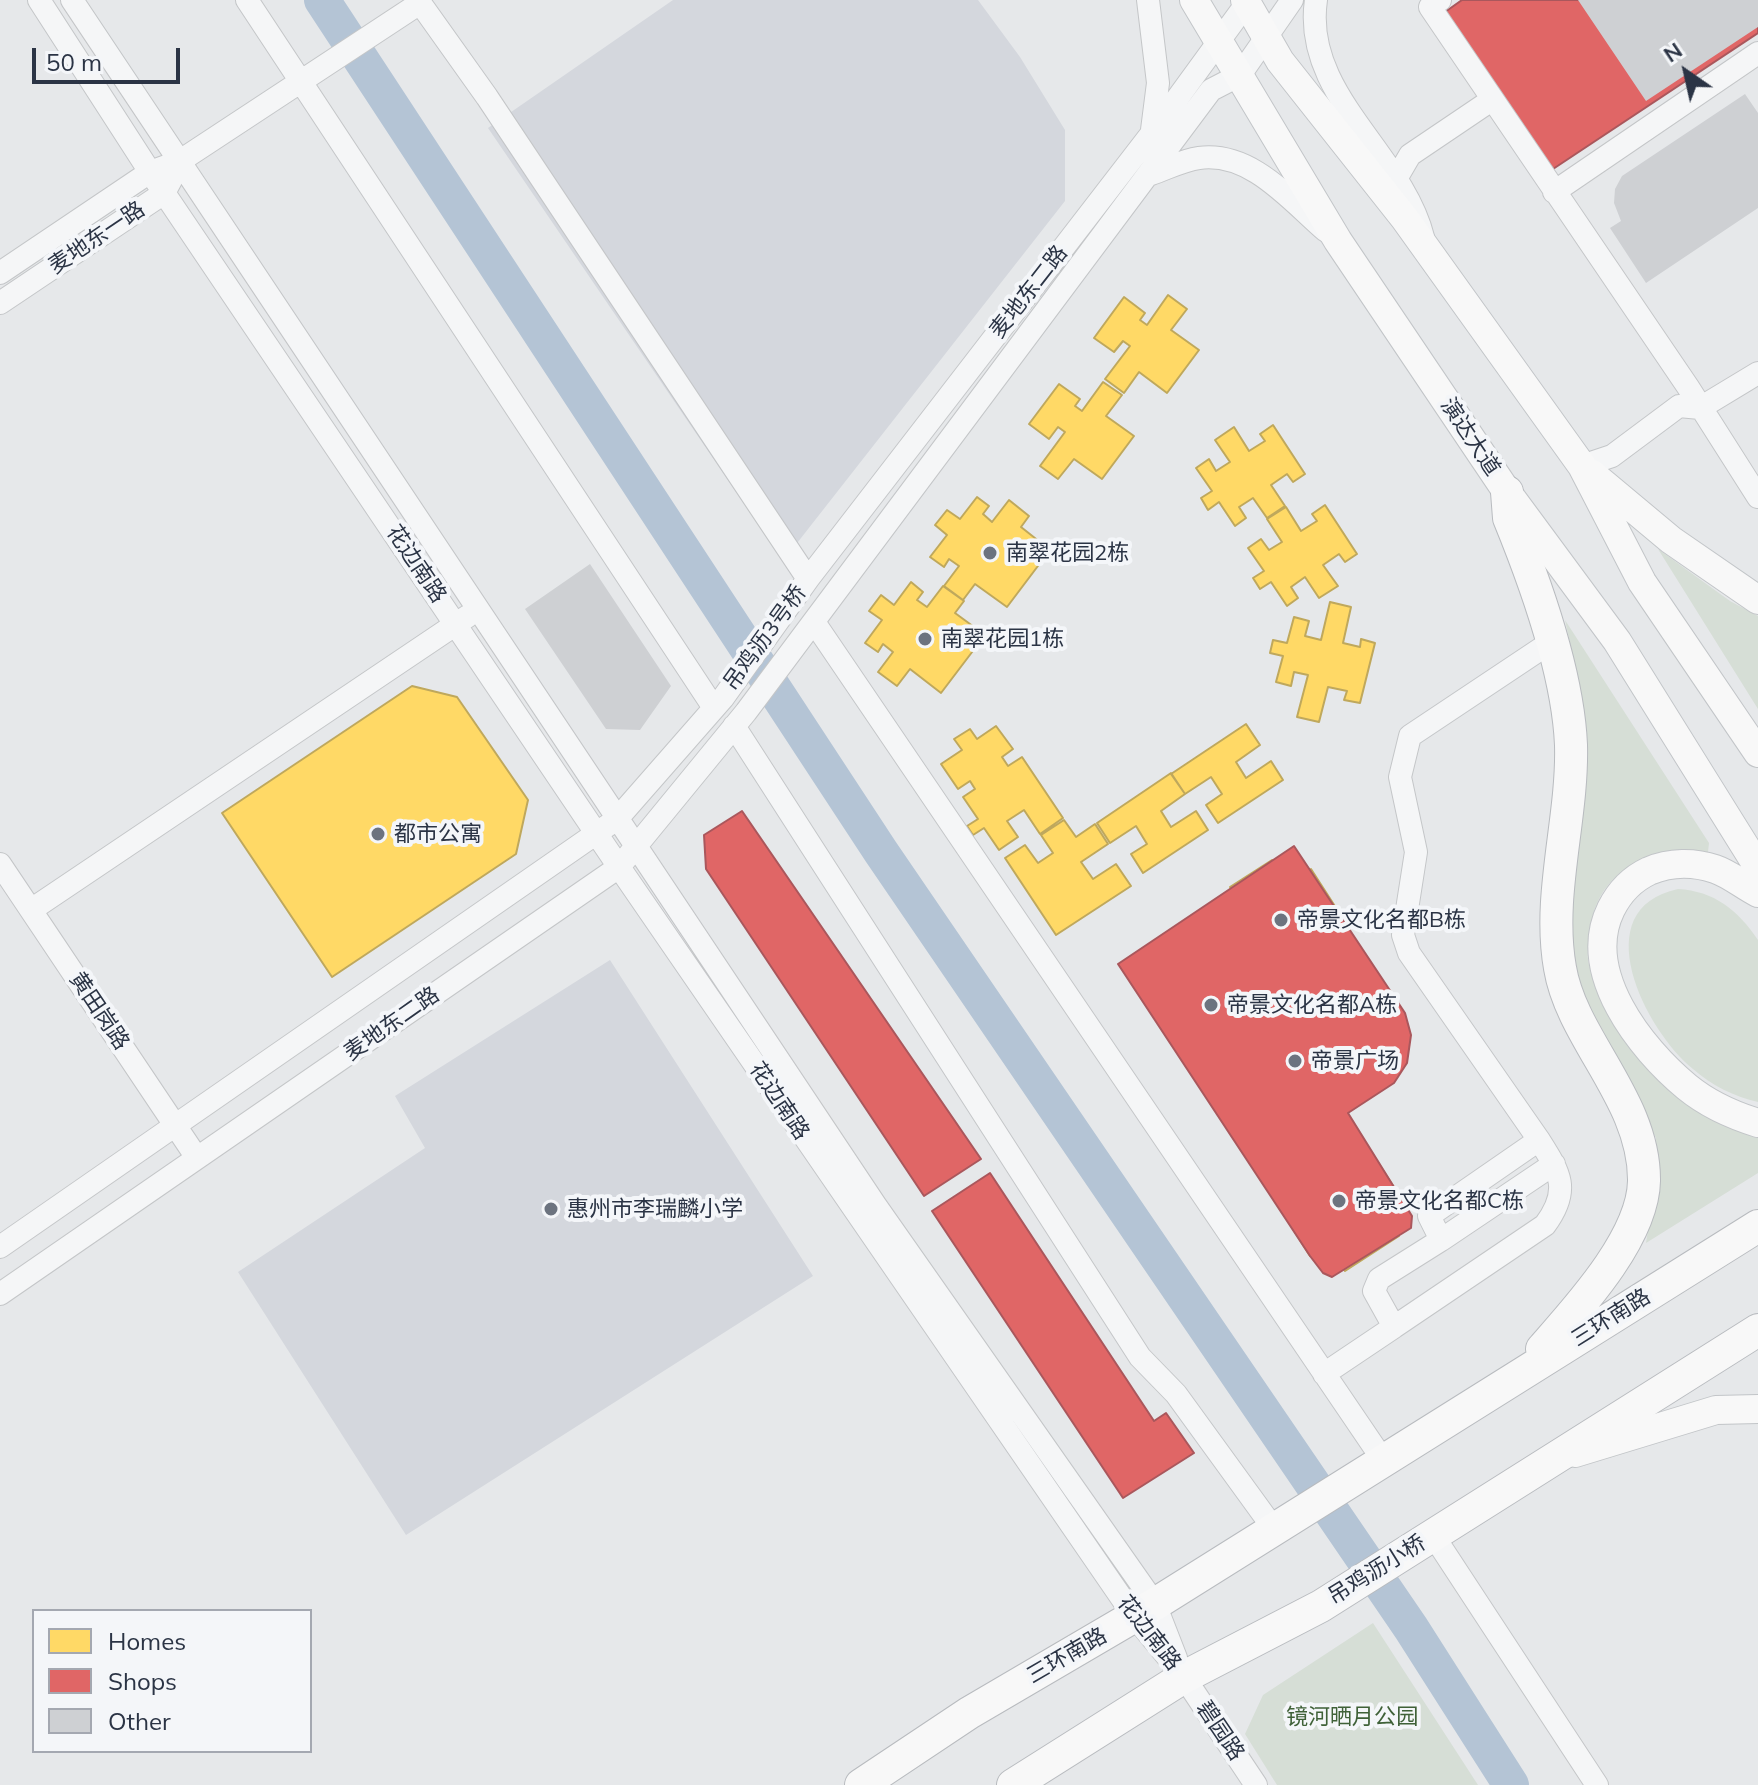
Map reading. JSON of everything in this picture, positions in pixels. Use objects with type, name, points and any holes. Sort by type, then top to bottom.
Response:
[{"type":"highway","points":[[1507,492],[1509,518],[1551,642],[1571,745],[1557,911],[1560,968],[1568,999],[1620,1094],[1635,1133],[1644,1180],[1639,1207],[1628,1233],[1590,1294],[1520,1375]]},
{"type":"highway","name":"三环南路","points":[[1383,1460],[1758,1226]]},
{"type":"highway","points":[[1433,1535],[1758,1330]]},
{"type":"highway","points":[[1274,1529],[1383,1460]]},
{"type":"highway","name":"三环南路","points":[[861,1785],[969,1713],[1274,1529]]},
{"type":"highway","name":"吊鸡沥小桥","points":[[1184,1677],[1321,1606],[1433,1535]]},
{"type":"highway","points":[[1013,1785],[1184,1677]]},
{"type":"main road","name":"演达大道","points":[[1194,0],[1338,241],[1507,492],[1617,641],[1758,867]]},
{"type":"main road","points":[[1247,1],[1267,38],[1314,107],[1425,246],[1582,466],[1642,582],[1758,753]]},
{"type":"main road","points":[[1582,466],[1671,540],[1758,600]]},
{"type":"main road","points":[[1758,893],[1711,868],[1685,863],[1659,867],[1624,888],[1604,924],[1602,948],[1605,973],[1614,996],[1667,1069],[1714,1107],[1758,1123]]},
{"type":"main road","points":[[1551,1460],[1716,1410],[1758,1409]]},
{"type":"street","name":"花边南路","points":[[39,0],[164,193],[619,867],[1144,1610]]},
{"type":"street","name":"花边南路","points":[[72,0],[1144,1610],[1184,1677]]},
{"type":"street","points":[[247,0],[719,703]]},
{"type":"street","points":[[1148,0],[1158,83],[1152,132]]},
{"type":"street","points":[[1240,75],[1292,0]]},
{"type":"street","points":[[1316,0],[1316,24],[1325,73],[1416,209],[1425,246]]},
{"type":"street","points":[[1440,0],[1430,7],[1490,101],[1758,497]]},
{"type":"street","name":"麦地东二路","points":[[808,579],[1152,132],[1247,1]]},
{"type":"street","name":"麦地东一路","points":[[0,273],[150,172],[180,161],[304,83],[419,2]]},
{"type":"street","points":[[419,2],[487,97],[808,579]]},
{"type":"street","points":[[1554,192],[1758,53]]},
{"type":"street","name":"麦地东二路","points":[[831,599],[1211,90],[1240,75]]},
{"type":"street","points":[[1396,179],[1410,155],[1490,101]]},
{"type":"street","points":[[1151,174],[1195,158],[1217,157],[1241,163],[1265,178],[1338,241]]},
{"type":"street","name":"麦地东一路","points":[[0,303],[164,193],[180,161]]},
{"type":"street","points":[[1582,466],[1612,456],[1679,406],[1700,408],[1758,373]]},
{"type":"street","name":"吊鸡沥3号桥","points":[[719,703],[808,579]]},
{"type":"street","name":"吊鸡沥3号桥","points":[[740,719],[831,599]]},
{"type":"street","points":[[31,910],[477,609]]},
{"type":"street","points":[[814,622],[1383,1460]]},
{"type":"street","points":[[1324,1374],[1545,1225],[1558,1207],[1561,1188],[1554,1164],[1409,953],[1403,935],[1416,852],[1400,777],[1410,736],[1551,642]]},
{"type":"street","name":"麦地东二路","points":[[0,1247],[617,819],[719,703]]},
{"type":"street","points":[[740,719],[1140,1357],[1176,1394],[1274,1529]]},
{"type":"street","name":"麦地东二路","points":[[0,1294],[619,867],[740,719]]},
{"type":"street","name":"黄田岗路","points":[[0,864],[197,1158]]},
{"type":"street","points":[[1441,1240],[1429,1216],[1539,1140]]},
{"type":"street","points":[[1394,1327],[1374,1291],[1379,1279],[1554,1164]]},
{"type":"street","points":[[1433,1535],[1597,1785]]},
{"type":"street","name":"碧园路","points":[[1184,1677],[1256,1785]]},
{"type":"shaded area","points":[[673,0],[978,0],[1020,57],[1065,130],[1065,201],[783,561],[488,128]]},
{"type":"shaded area","name":"惠州市李瑞麟小学","points":[[610,960],[813,1276],[406,1535],[238,1272],[425,1148],[395,1096]]},
{"type":"green space","points":[[1658,549],[1730,601],[1758,616],[1758,709]]},
{"type":"green space","points":[[1565,620],[1709,843],[1708,852],[1668,853],[1649,858],[1617,876],[1604,890],[1595,908],[1588,943],[1589,965],[1615,1022],[1654,1072],[1702,1112],[1758,1138],[1758,1173],[1646,1243],[1657,1172],[1656,1138],[1574,980],[1568,954],[1575,667]]},
{"type":"green space","points":[[1678,889],[1703,894],[1724,904],[1758,940],[1758,1102],[1724,1090],[1693,1069],[1657,1027],[1642,1000],[1632,972],[1629,944],[1634,920],[1650,901]]},
{"type":"green space","name":"镜河晒月公园","points":[[1373,1623],[1478,1785],[1277,1785],[1245,1734],[1263,1695]]},
{"type":"building: Homes","points":[[1168,295],[1187,309],[1171,330],[1199,350],[1167,393],[1139,372],[1124,393],[1105,379],[1130,346],[1123,341],[1114,352],[1094,338],[1124,297],[1145,313],[1140,320],[1147,325]]},
{"type":"building: Homes","points":[[1103,382],[1122,395],[1106,416],[1134,436],[1102,479],[1074,459],[1058,479],[1040,466],[1065,432],[1058,427],[1049,439],[1029,424],[1059,384],[1080,399],[1075,406],[1082,411]]},
{"type":"building: Homes","points":[[1273,425],[1305,474],[1293,482],[1287,474],[1271,485],[1285,506],[1267,518],[1253,498],[1239,507],[1246,518],[1235,526],[1219,502],[1208,510],[1201,498],[1212,491],[1196,468],[1209,459],[1216,471],[1230,462],[1215,440],[1234,427],[1249,451],[1265,441],[1260,434]]},
{"type":"building: Homes","name":"南翠花园2栋","points":[[977,497],[989,506],[983,514],[992,522],[1009,500],[1029,516],[1021,527],[1050,550],[1007,607],[975,584],[963,600],[944,586],[959,566],[949,559],[944,567],[930,557],[947,535],[935,525],[947,510],[960,519]]},
{"type":"building: Homes","points":[[1325,505],[1357,554],[1345,562],[1339,554],[1323,565],[1338,586],[1319,598],[1305,577],[1291,587],[1298,598],[1287,606],[1271,582],[1260,589],[1253,578],[1264,571],[1248,548],[1261,539],[1269,550],[1282,542],[1267,519],[1286,507],[1301,531],[1317,521],[1312,514]]},
{"type":"building: Homes","name":"南翠花园1栋","points":[[911,582],[923,592],[917,600],[927,607],[943,586],[964,601],[955,613],[985,635],[941,693],[910,669],[897,686],[878,672],[893,652],[883,644],[878,652],[865,643],[882,620],[869,611],[881,595],[894,605]]},
{"type":"building: Homes","points":[[1330,602],[1351,607],[1343,643],[1360,647],[1361,639],[1375,643],[1360,703],[1344,700],[1347,691],[1328,687],[1319,722],[1297,717],[1308,675],[1294,672],[1291,686],[1276,682],[1283,656],[1270,653],[1273,640],[1287,643],[1294,617],[1309,621],[1305,636],[1321,640]]},
{"type":"building: Homes","name":"都市公寓","points":[[412,686],[457,697],[528,800],[516,854],[332,977],[222,813]]},
{"type":"building: Homes","points":[[1246,724],[1260,745],[1236,762],[1246,778],[1271,761],[1283,780],[1218,823],[1206,805],[1222,794],[1211,777],[1185,794],[1171,774]]},
{"type":"building: Homes","points":[[996,726],[1013,749],[1002,757],[1008,766],[1022,757],[1063,818],[1040,834],[1024,810],[1007,821],[1018,837],[999,850],[984,828],[973,835],[967,826],[978,819],[963,797],[975,789],[970,781],[958,789],[941,764],[962,750],[954,739],[970,729],[977,739]]},
{"type":"building: Homes","points":[[1171,773],[1185,794],[1161,811],[1171,827],[1196,811],[1208,830],[1143,873],[1131,854],[1147,844],[1136,826],[1110,843],[1097,823]]},
{"type":"building: Homes","points":[[1064,820],[1076,837],[1095,824],[1108,844],[1081,862],[1093,879],[1116,864],[1131,886],[1056,935],[1005,858],[1025,845],[1038,863],[1053,853],[1041,835]]},
{"type":"building: Homes","name":"帝景文化名都B栋","points":[[1272,860],[1287,884],[1311,869],[1340,914],[1322,926],[1341,955],[1286,990],[1269,964],[1251,975],[1220,926],[1245,910],[1230,887]]},
{"type":"building: Homes","name":"帝景文化名都A栋","points":[[1202,945],[1218,969],[1242,954],[1270,999],[1252,1011],[1271,1041],[1217,1075],[1199,1049],[1182,1060],[1151,1011],[1176,995],[1161,972]]},
{"type":"building: Homes","name":"帝景文化名都C栋","points":[[1331,1141],[1346,1165],[1370,1150],[1399,1195],[1381,1207],[1399,1236],[1345,1271],[1328,1245],[1310,1256],[1279,1207],[1304,1192],[1289,1168]]},
{"type":"building: Shops","points":[[1462,0],[1758,0],[1758,33],[1550,171],[1445,12]]},
{"type":"building: Shops","points":[[742,811],[981,1159],[924,1196],[706,869],[704,835]]},
{"type":"building: Shops","name":"帝景广场","points":[[1294,846],[1405,1013],[1411,1035],[1407,1063],[1394,1083],[1348,1113],[1412,1216],[1411,1228],[1332,1277],[1323,1273],[1310,1256],[1118,964]]},
{"type":"building: Shops","points":[[990,1173],[1154,1421],[1166,1413],[1194,1453],[1123,1498],[932,1211]]},
{"type":"building: Other","points":[[1578,0],[1758,0],[1758,27],[1646,101]]},
{"type":"building: Other","points":[[1745,94],[1758,113],[1758,208],[1646,283],[1610,228],[1621,221],[1614,203],[1615,189],[1622,176]]},
{"type":"building: Other","points":[[590,564],[671,686],[640,730],[606,729],[525,609]]},
{"type":"waterway","points":[[322,0],[881,852],[1411,1628],[1511,1785]]},
{"type":"place","name":"南翠花园2栋","points":[[990,553]]},
{"type":"place","name":"南翠花园1栋","points":[[925,639]]},
{"type":"place","name":"都市公寓","points":[[378,834]]},
{"type":"place","name":"帝景文化名都B栋","points":[[1281,920]]},
{"type":"place","name":"帝景文化名都A栋","points":[[1211,1005]]},
{"type":"place","name":"帝景广场","points":[[1295,1061]]},
{"type":"place","name":"帝景文化名都C栋","points":[[1339,1201]]},
{"type":"place","name":"惠州市李瑞麟小学","points":[[551,1209]]}]
